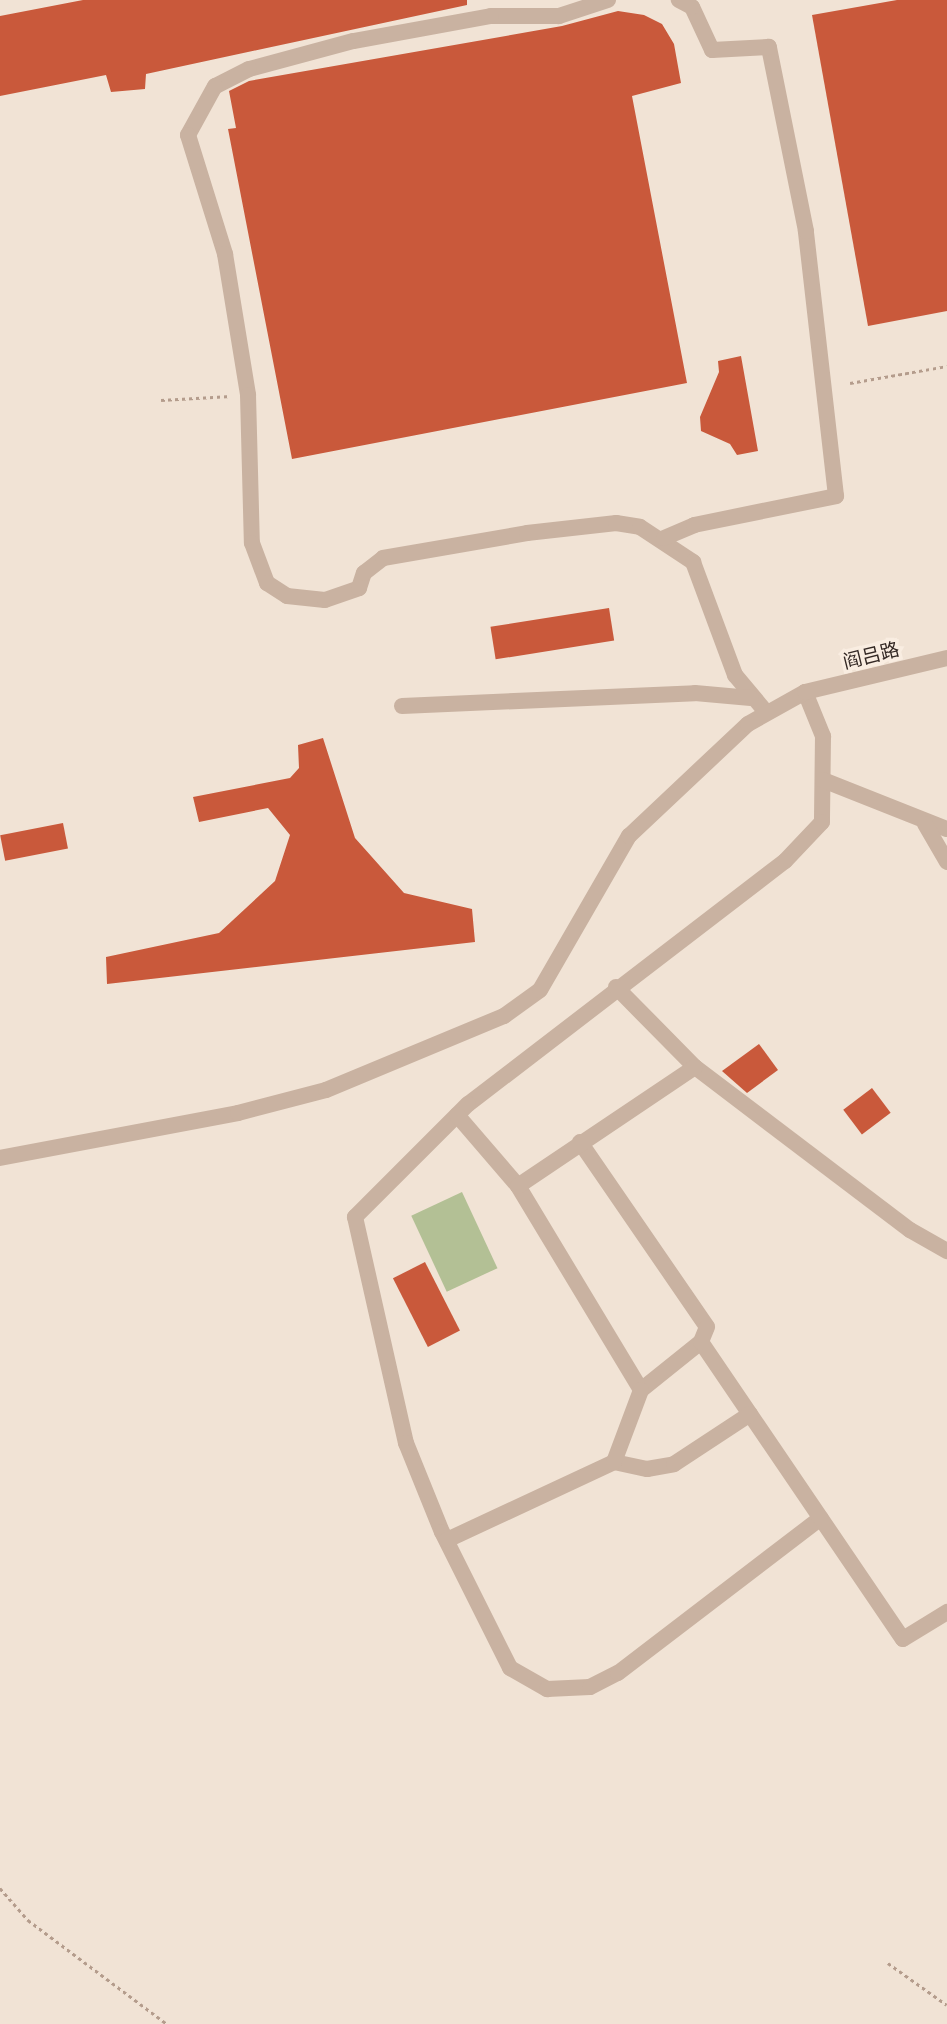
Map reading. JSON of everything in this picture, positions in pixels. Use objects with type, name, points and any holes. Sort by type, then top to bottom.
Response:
[{"type":"street","points":[[608,0],[559,16],[491,16],[353,41],[249,69],[215,86],[188,135],[225,254],[248,395],[252,542],[267,583],[287,596],[325,600],[359,588],[364,573],[383,558],[527,533],[617,523],[664,538],[694,562],[735,675],[751,698],[766,712]]},
{"type":"street","points":[[664,538],[694,525],[836,496],[807,231],[769,47],[712,50],[692,8],[679,0]]},
{"type":"street","name":"阎吕路","points":[[0,1158],[238,1113],[326,1090],[503,1016],[540,990],[629,836],[766,712],[805,692],[947,658]]},
{"type":"street","points":[[805,692],[823,736],[822,822],[785,861],[616,987],[457,1115],[355,1217],[406,1443],[447,1540],[510,1668],[547,1689],[590,1687],[618,1673],[821,1518]]},
{"type":"street","points":[[402,706],[695,693],[751,698]]},
{"type":"street","points":[[823,775],[925,824],[947,829]]},
{"type":"street","points":[[925,824],[947,862]]},
{"type":"street","points":[[616,987],[695,1067],[910,1230],[947,1251]]},
{"type":"street","points":[[518,1186],[695,1067]]},
{"type":"street","points":[[457,1115],[518,1186],[641,1390]]},
{"type":"street","points":[[580,1142],[707,1327],[701,1342],[641,1390],[614,1462]]},
{"type":"street","points":[[701,1342],[903,1639],[947,1612]]},
{"type":"street","points":[[447,1540],[614,1462],[647,1469],[674,1464],[750,1414]]},
{"type":"path","points":[[850,383],[947,366]]},
{"type":"path","points":[[161,400],[248,395]]},
{"type":"path","points":[[0,1888],[28,1920],[167,2024]]},
{"type":"path","points":[[888,1963],[947,2005]]},
{"type":"green space","points":[[462,1192],[497,1268],[447,1292],[411,1216]]},
{"type":"building","points":[[83,0],[467,0],[467,5],[146,74],[145,89],[111,92],[106,75],[0,96],[0,16]]},
{"type":"building","points":[[897,0],[947,0],[947,311],[868,326],[812,15]]},
{"type":"building","points":[[618,11],[644,15],[662,24],[674,44],[681,83],[632,96],[687,383],[292,459],[228,129],[236,128],[229,91],[249,81],[562,26]]},
{"type":"building","points":[[741,356],[758,451],[737,455],[730,444],[701,431],[700,417],[719,372],[718,361]]},
{"type":"building","points":[[609,608],[614,641],[496,659],[490,627]]},
{"type":"building","points":[[323,738],[355,838],[404,893],[472,909],[475,942],[107,984],[106,957],[219,933],[275,881],[290,835],[268,808],[199,822],[193,797],[290,778],[299,768],[298,745]]},
{"type":"building","points":[[63,823],[68,849],[5,861],[0,835]]},
{"type":"building","points":[[759,1044],[778,1070],[747,1093],[722,1071]]},
{"type":"building","points":[[872,1088],[891,1113],[862,1134],[843,1110]]},
{"type":"building","points":[[425,1262],[460,1331],[428,1347],[393,1278]]}]
